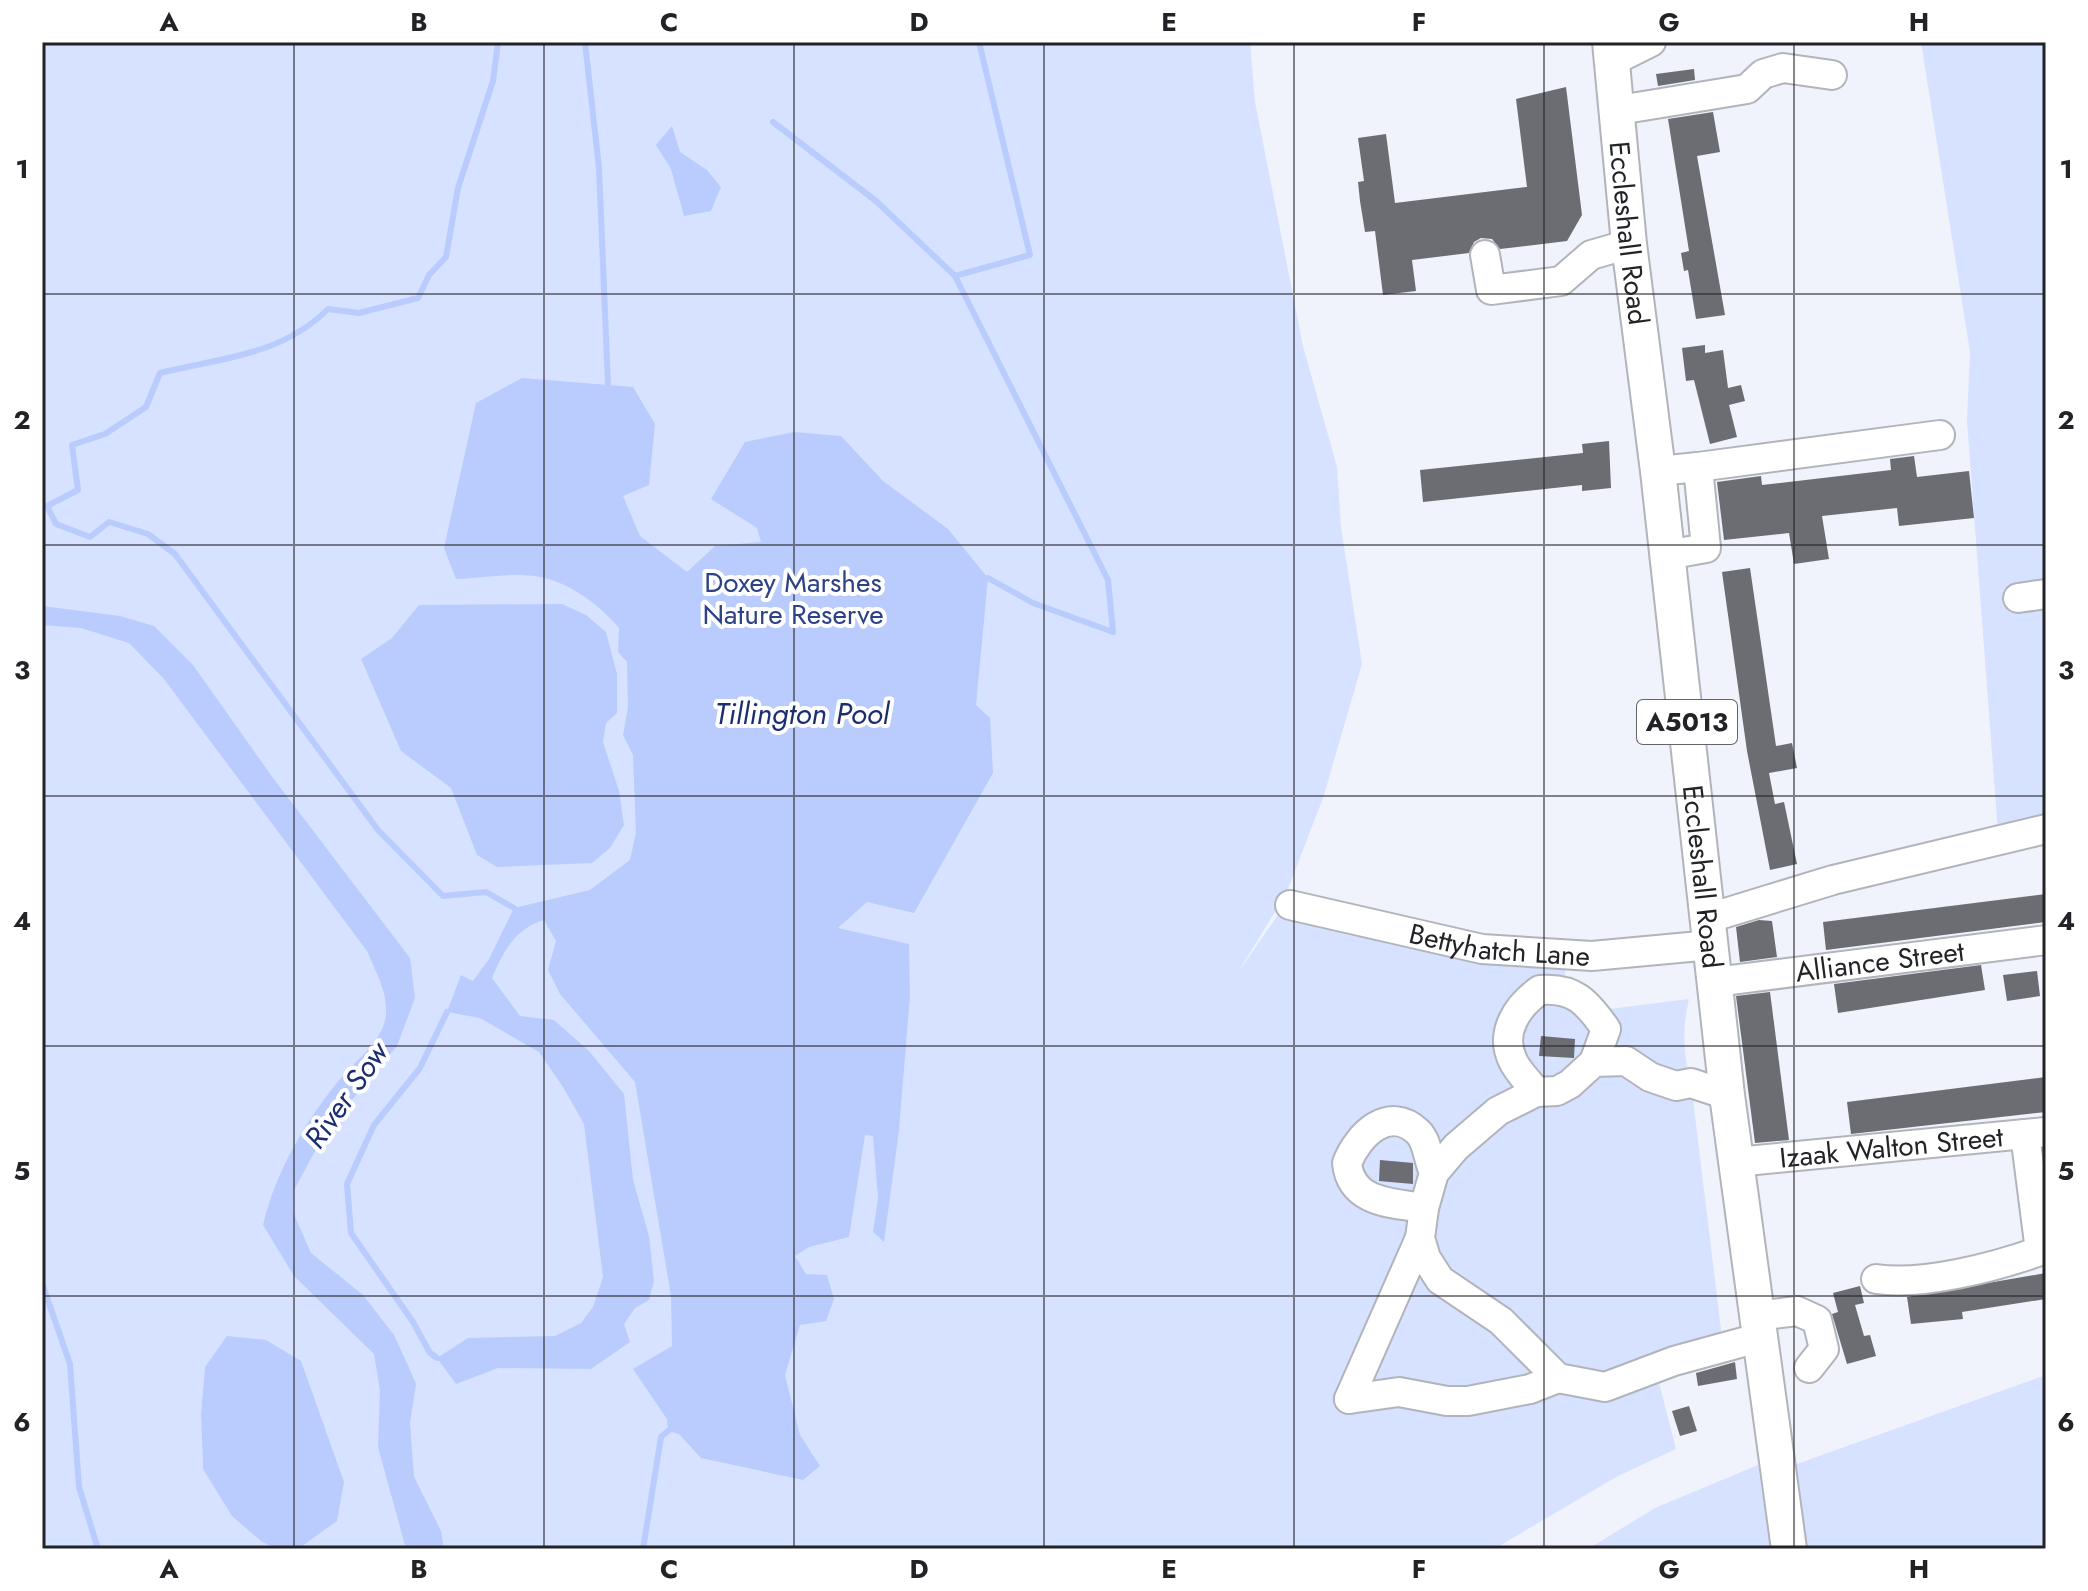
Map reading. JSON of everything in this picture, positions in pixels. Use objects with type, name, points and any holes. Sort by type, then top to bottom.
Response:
[{"type":"main road","name":"Eccleshall Road","points":[[1611,51],[1619,110],[1629,244],[1658,471],[1727,1095],[1789,1549]]},
{"type":"street","name":"Eccleshall Road","points":[[1611,51],[1651,42]]},
{"type":"street","points":[[1619,110],[1747,89],[1763,74],[1783,68],[1832,75]]},
{"type":"street","points":[[1485,255],[1491,290],[1561,281],[1591,255],[1629,244]]},
{"type":"street","points":[[1658,471],[1940,435]]},
{"type":"street","points":[[1667,555],[1706,548],[1698,467]]},
{"type":"street","points":[[2018,598],[2046,594]]},
{"type":"street","name":"Bettyhatch Lane","points":[[1290,905],[1482,949],[1592,956],[1710,932],[1888,865],[2046,829]]},
{"type":"street","name":"Alliance Street","points":[[1715,982],[2046,940]]},
{"type":"street","points":[[1536,1092],[1513,1063],[1507,1038],[1516,1013],[1540,990],[1558,988],[1574,993],[1606,1029],[1594,1062],[1570,1084],[1557,1091],[1536,1092],[1484,1120],[1434,1173],[1424,1208],[1420,1238],[1349,1399],[1399,1392],[1447,1401],[1468,1401],[1530,1389],[1558,1378],[1605,1387],[1797,1311],[1817,1320],[1824,1349],[1809,1368]]},
{"type":"street","points":[[1594,1062],[1626,1061],[1650,1077],[1676,1086],[1691,1083],[1727,1095]]},
{"type":"street","points":[[1424,1208],[1372,1199],[1354,1184],[1347,1163],[1364,1133],[1387,1122],[1398,1122],[1418,1132],[1425,1142],[1434,1173]]},
{"type":"street","points":[[1876,1279],[1896,1282],[2006,1263],[2040,1251],[2036,1133]]},
{"type":"street","name":"Izaak Walton Street","points":[[1736,1162],[2036,1133]]},
{"type":"street","points":[[1420,1238],[1426,1258],[1440,1280],[1501,1321],[1558,1378]]},
{"type":"green space","name":"Doxey Marshes Nature Reserve","points":[[42,42],[1250,42],[1255,102],[1303,346],[1337,467],[1341,527],[1362,664],[1323,798],[1286,894],[1237,974],[1280,912],[1564,961],[1566,985],[1602,1010],[1689,999],[1684,1032],[1685,1052],[1723,1346],[1658,1379],[1676,1449],[1618,1476],[1494,1549],[298,1549],[337,1520],[205,1368],[201,1414],[203,1469],[262,1542],[277,1549],[42,1549]]},
{"type":"green space","points":[[1921,42],[2046,42],[2046,837],[1999,846],[1967,421],[1970,352]]},
{"type":"green space","points":[[2046,1375],[2046,1549],[1807,1549],[1794,1465]]},
{"type":"green space","points":[[1758,1465],[1771,1549],[1588,1549],[1655,1508]]},
{"type":"water","points":[[672,126],[680,152],[707,170],[721,187],[711,211],[684,216],[671,169],[656,145]]},
{"type":"water","name":"Tillington Pool","points":[[522,378],[633,387],[655,424],[649,485],[623,496],[640,536],[687,572],[715,546],[761,542],[757,528],[711,499],[745,442],[794,432],[841,436],[883,481],[948,529],[988,578],[976,705],[990,718],[993,773],[914,913],[867,902],[838,928],[909,944],[910,995],[899,1130],[884,1242],[873,1232],[878,1198],[873,1136],[865,1135],[849,1237],[809,1247],[795,1256],[806,1274],[827,1275],[834,1299],[826,1321],[800,1325],[785,1375],[800,1435],[820,1466],[803,1480],[701,1458],[679,1434],[668,1431],[667,1419],[633,1369],[672,1346],[671,1296],[635,1082],[560,994],[548,970],[556,941],[544,920],[518,935],[492,978],[520,1016],[554,1020],[589,1051],[624,1094],[633,1180],[649,1236],[654,1281],[649,1300],[635,1308],[624,1324],[630,1342],[591,1369],[498,1368],[456,1384],[437,1358],[468,1338],[555,1336],[581,1323],[593,1307],[603,1277],[584,1124],[563,1087],[539,1052],[480,1018],[447,1012],[461,975],[473,981],[489,959],[514,908],[590,890],[630,860],[636,833],[633,755],[623,735],[628,707],[627,662],[618,652],[619,628],[584,596],[551,580],[520,575],[456,579],[444,548],[476,403]]},
{"type":"water","points":[[562,604],[586,615],[606,632],[617,674],[617,713],[606,723],[603,742],[619,791],[624,825],[610,848],[592,863],[497,867],[477,855],[451,788],[401,751],[361,659],[392,638],[419,605]]},
{"type":"water","name":"River Sow","points":[[42,606],[120,616],[154,626],[193,665],[273,778],[410,958],[415,998],[397,1046],[326,1131],[294,1190],[293,1212],[311,1253],[363,1295],[394,1335],[410,1370],[416,1384],[410,1423],[414,1477],[441,1531],[444,1549],[406,1549],[378,1447],[380,1391],[374,1354],[294,1276],[263,1225],[275,1187],[302,1133],[341,1078],[380,1034],[386,1008],[375,969],[367,951],[164,679],[129,643],[81,628],[42,625]]},
{"type":"water","points":[[227,1336],[266,1340],[301,1361],[344,1482],[337,1521],[298,1549],[277,1549],[262,1542],[232,1516],[203,1469],[201,1414],[205,1367]]},
{"type":"building","points":[[1694,69],[1695,80],[1658,86],[1656,74]]},
{"type":"building","points":[[1566,87],[1582,215],[1567,241],[1500,249],[1492,239],[1481,238],[1474,242],[1469,253],[1412,260],[1416,291],[1383,295],[1375,231],[1365,232],[1360,201],[1358,182],[1364,181],[1358,138],[1386,134],[1395,203],[1527,187],[1516,99]]},
{"type":"building","points":[[1713,112],[1720,152],[1697,156],[1725,315],[1696,319],[1688,270],[1684,271],[1681,253],[1689,251],[1668,119]]},
{"type":"building","points":[[1705,345],[1705,353],[1723,350],[1728,388],[1741,385],[1745,401],[1729,405],[1737,437],[1710,444],[1694,380],[1686,381],[1682,348]]},
{"type":"building","points":[[1609,441],[1611,488],[1582,491],[1582,485],[1423,502],[1420,470],[1583,453],[1582,444]]},
{"type":"building","points":[[1914,456],[1917,477],[1969,471],[1974,518],[1899,526],[1897,508],[1822,516],[1829,559],[1794,564],[1789,533],[1724,540],[1717,482],[1761,476],[1762,485],[1891,470],[1890,459]]},
{"type":"building","points":[[1750,568],[1776,746],[1792,743],[1797,768],[1769,773],[1775,804],[1784,802],[1797,864],[1770,870],[1747,751],[1722,572]]},
{"type":"building","points":[[2046,894],[2046,922],[1826,950],[1823,922]]},
{"type":"building","points":[[1759,920],[1772,921],[1777,957],[1740,962],[1736,927]]},
{"type":"building","points":[[1981,965],[1985,990],[1838,1013],[1834,984]]},
{"type":"building","points":[[2037,971],[2040,996],[2007,1001],[2003,975]]},
{"type":"building","points":[[1770,992],[1789,1140],[1755,1143],[1736,996]]},
{"type":"building","points":[[1541,1036],[1575,1039],[1574,1058],[1539,1056]]},
{"type":"building","points":[[2046,1077],[2046,1112],[1851,1134],[1847,1102]]},
{"type":"building","points":[[1380,1160],[1413,1163],[1413,1184],[1379,1181]]},
{"type":"building","points":[[2046,1273],[2046,1299],[1962,1312],[1963,1319],[1911,1324],[1907,1297]]},
{"type":"building","points":[[1860,1286],[1864,1303],[1855,1305],[1864,1336],[1870,1335],[1876,1356],[1847,1364],[1832,1314],[1838,1312],[1833,1293]]},
{"type":"building","points":[[1735,1362],[1737,1379],[1698,1386],[1696,1373]]},
{"type":"building","points":[[1689,1406],[1697,1431],[1680,1436],[1672,1411]]},
{"type":"waterway","points":[[498,42],[493,81],[458,188],[446,257],[429,275],[418,298],[359,313],[328,309],[310,325],[270,346],[160,373],[146,407],[105,434],[72,445],[78,490],[47,506],[56,524],[90,537],[109,522],[148,534],[175,554],[378,830],[443,896],[486,892],[514,908]]},
{"type":"waterway","points":[[585,42],[599,168],[608,385]]},
{"type":"waterway","points":[[955,276],[1030,255],[979,42]]},
{"type":"waterway","points":[[773,122],[876,201],[955,276],[1108,580],[1113,632],[1033,603],[988,578]]},
{"type":"waterway","points":[[437,1358],[430,1353],[413,1322],[351,1233],[347,1184],[374,1125],[420,1068],[447,1012]]},
{"type":"waterway","points":[[42,1283],[70,1364],[79,1487],[98,1549]]},
{"type":"waterway","points":[[643,1549],[661,1437],[668,1431]]}]
